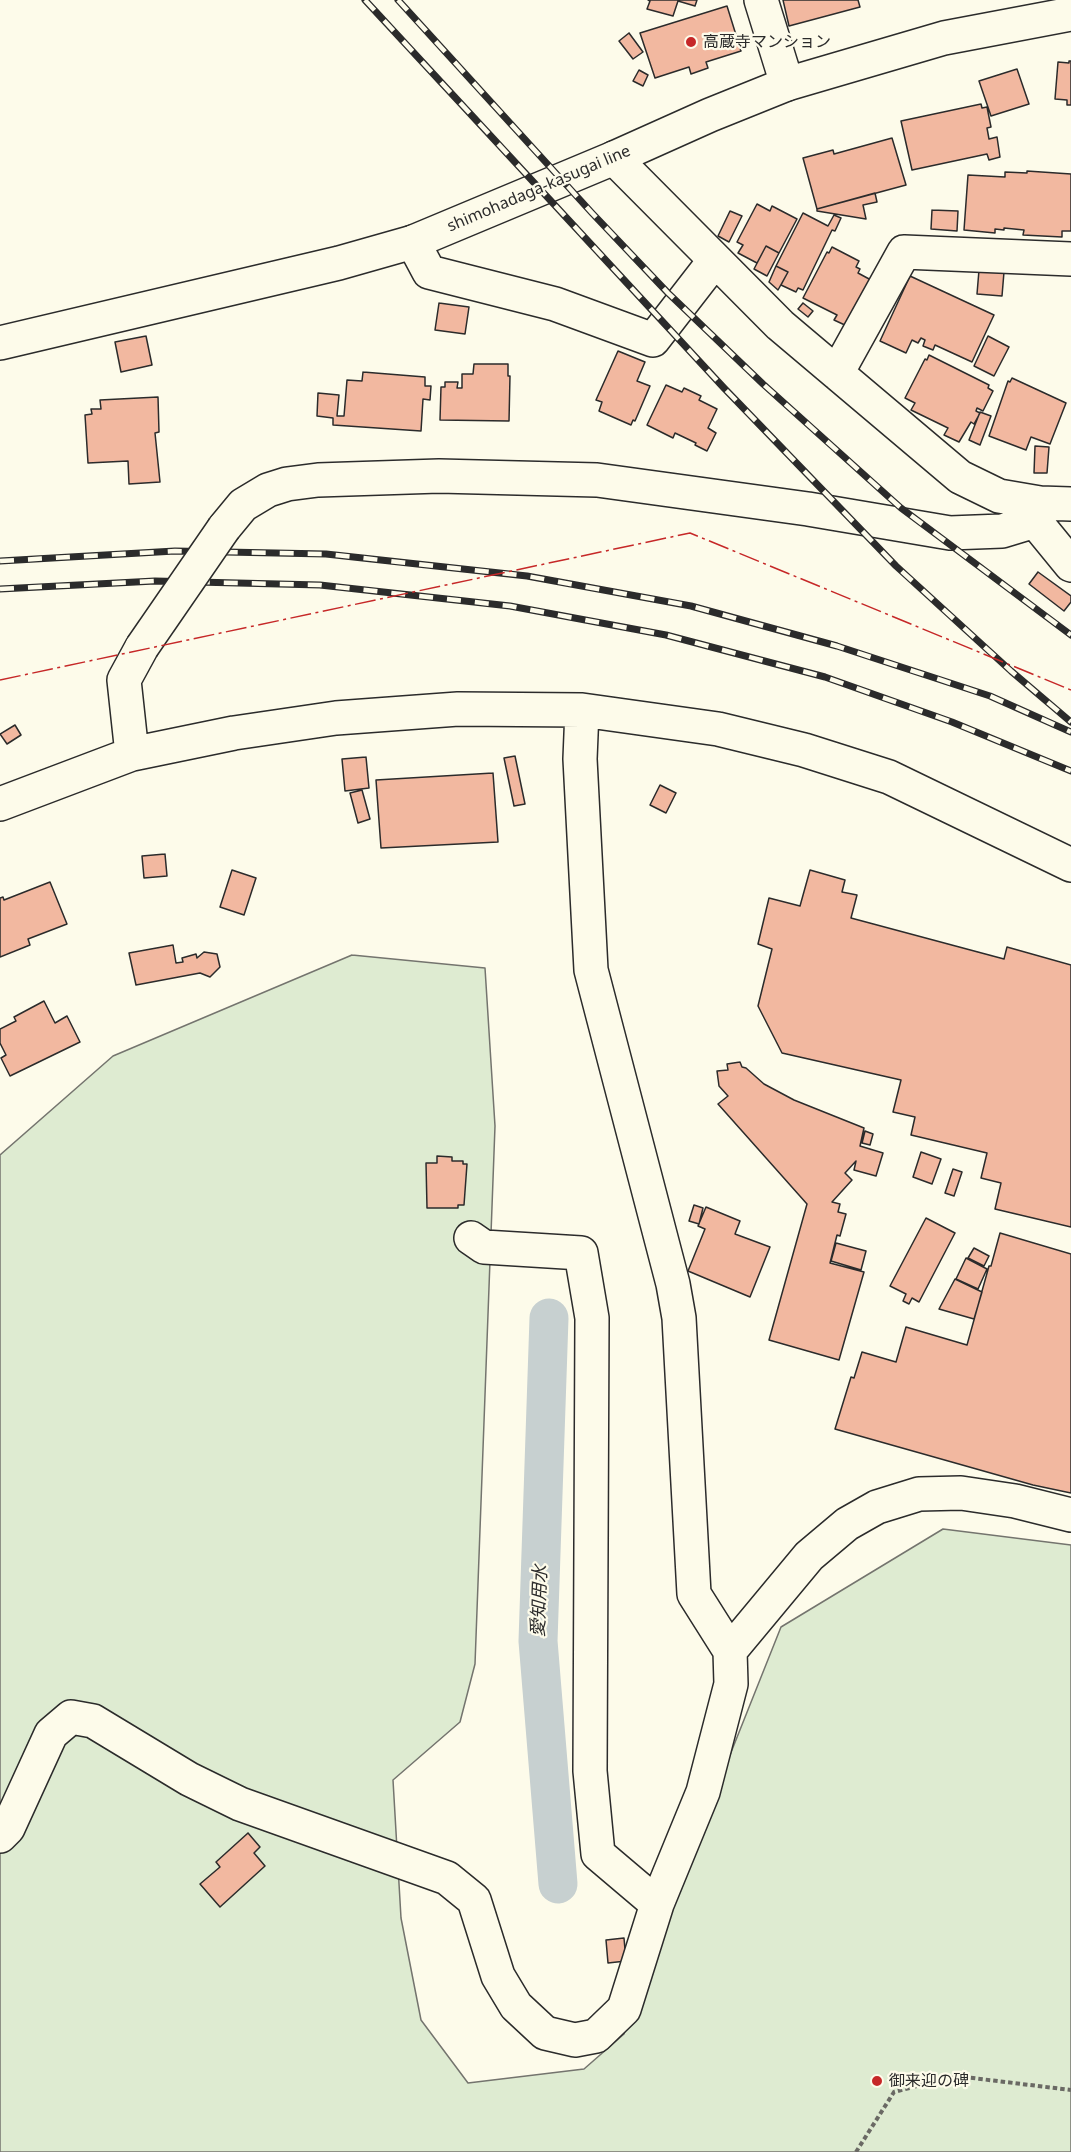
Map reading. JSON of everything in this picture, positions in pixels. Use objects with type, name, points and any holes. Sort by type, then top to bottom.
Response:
[{"type":"street","points":[[761,0],[787,84]]},
{"type":"street","name":"shimohadaga-kasugai line","points":[[0,344],[413,242],[787,84],[944,38],[1071,14]]},
{"type":"street","points":[[614,158],[780,325],[960,477],[999,495],[1049,509]]},
{"type":"street","points":[[413,242],[429,272],[555,304],[653,340],[715,260]]},
{"type":"street","points":[[837,372],[904,252],[1071,259]]},
{"type":"street","points":[[132,754],[124,680],[142,646],[224,528],[243,505],[268,490],[287,484],[318,480],[440,476],[597,480],[808,509],[950,533],[1002,531],[1049,509]]},
{"type":"street","points":[[1049,509],[1071,565]]},
{"type":"street","points":[[0,804],[132,754],[234,733],[336,718],[458,709],[582,710],[718,729],[804,750],[889,777],[1071,865]]},
{"type":"street","points":[[0,1836],[8,1828],[51,1734],[70,1717],[93,1721],[189,1779],[240,1804],[447,1878],[474,1900],[498,1976],[516,2006],[545,2033],[575,2040],[596,2037],[624,2009],[657,1904],[703,1792],[731,1684],[730,1651],[694,1594],[679,1318],[673,1284],[591,969],[580,759],[582,710]]},
{"type":"street","points":[[471,1238],[484,1247],[580,1253],[592,1318],[590,1771],[598,1854],[657,1904]]},
{"type":"street","points":[[730,1651],[809,1556],[847,1524],[877,1507],[920,1494],[961,1492],[1015,1501],[1071,1515]]},
{"type":"path","points":[[856,2152],[894,2092],[957,2076],[1071,2090]]},
{"type":"green space","points":[[352,955],[485,968],[495,1126],[475,1664],[460,1722],[393,1780],[401,1918],[421,2020],[468,2083],[584,2069],[624,2034],[656,1921],[718,1785],[781,1627],[943,1529],[1071,1545],[1071,2152],[0,2152],[0,1155],[113,1056]]},
{"type":"building","points":[[648,0],[697,0],[695,6],[678,1],[673,16],[647,9],[650,1]]},
{"type":"building","points":[[783,0],[858,0],[860,7],[789,26]]},
{"type":"building","name":"高蔵寺マンション","points":[[727,6],[741,51],[706,62],[708,68],[691,74],[689,67],[655,78],[640,33]]},
{"type":"building","points":[[629,33],[643,52],[633,59],[619,41]]},
{"type":"building","points":[[1071,61],[1071,105],[1067,105],[1067,100],[1055,99],[1058,62],[1069,63]]},
{"type":"building","points":[[1017,69],[1029,104],[991,116],[979,81]]},
{"type":"building","points":[[639,70],[648,75],[643,86],[633,81]]},
{"type":"building","points":[[981,104],[982,108],[987,107],[991,127],[987,128],[989,139],[997,137],[1000,157],[989,160],[987,154],[912,170],[901,121]]},
{"type":"building","points":[[892,138],[906,185],[817,209],[803,158],[833,150],[834,154]]},
{"type":"building","points":[[1027,171],[1071,174],[1071,231],[1062,231],[1062,237],[1023,235],[1024,230],[1004,228],[1004,230],[995,229],[995,233],[964,230],[968,175],[1005,177],[1005,172],[1027,173]]},
{"type":"building","points":[[875,193],[877,202],[863,205],[866,219],[817,211],[817,209]]},
{"type":"building","points":[[757,204],[770,211],[772,206],[797,219],[779,253],[766,246],[757,263],[738,253],[743,245],[737,242]]},
{"type":"building","points":[[932,210],[958,211],[957,231],[931,229]]},
{"type":"building","points":[[730,211],[742,216],[729,242],[718,236]]},
{"type":"building","points":[[803,213],[828,226],[834,215],[841,218],[835,231],[832,230],[803,290],[798,288],[796,292],[781,285],[788,272],[776,266]]},
{"type":"building","points":[[766,246],[779,253],[767,276],[754,269]]},
{"type":"building","points":[[832,247],[859,261],[856,267],[860,269],[858,273],[871,280],[847,326],[834,320],[837,315],[803,298],[827,252],[829,253]]},
{"type":"building","points":[[980,258],[1005,260],[1002,296],[977,294]]},
{"type":"building","points":[[776,266],[788,272],[778,290],[769,282]]},
{"type":"building","points":[[910,276],[994,315],[972,362],[935,345],[933,350],[923,346],[925,340],[921,338],[918,343],[912,340],[906,353],[880,341]]},
{"type":"building","points":[[439,303],[469,307],[465,334],[435,330]]},
{"type":"building","points":[[803,303],[813,311],[808,317],[798,309]]},
{"type":"building","points":[[146,336],[152,365],[121,372],[115,342]]},
{"type":"building","points":[[988,336],[1009,347],[994,376],[974,366]]},
{"type":"building","points":[[618,351],[645,362],[637,381],[650,386],[635,421],[633,420],[631,425],[599,411],[602,402],[596,400]]},
{"type":"building","points":[[929,355],[989,385],[988,388],[993,391],[983,411],[977,408],[976,411],[980,413],[974,424],[971,422],[959,442],[944,435],[948,428],[911,410],[915,403],[905,398]]},
{"type":"building","points":[[474,364],[508,364],[509,421],[440,420],[441,387],[445,387],[445,382],[458,382],[457,388],[462,388],[462,374],[473,374]]},
{"type":"building","points":[[363,372],[425,377],[425,386],[431,386],[430,400],[423,399],[421,431],[333,425],[333,418],[317,416],[318,393],[339,395],[337,416],[344,416],[347,380],[362,381]]},
{"type":"building","points":[[1012,378],[1066,403],[1050,444],[1031,437],[1026,450],[989,436],[1008,381],[1010,382]]},
{"type":"building","points":[[666,385],[682,392],[684,388],[701,396],[699,400],[717,409],[708,428],[716,433],[707,451],[675,433],[673,438],[647,425]]},
{"type":"building","points":[[158,397],[159,432],[155,433],[160,482],[129,484],[128,461],[88,463],[85,415],[92,414],[91,409],[101,409],[100,400]]},
{"type":"building","points":[[980,412],[991,416],[980,445],[969,440]]},
{"type":"building","points":[[1035,446],[1049,447],[1047,473],[1034,473]]},
{"type":"building","points":[[1038,572],[1071,596],[1071,602],[1064,611],[1029,584]]},
{"type":"building","points":[[15,725],[21,735],[7,744],[0,734]]},
{"type":"building","points":[[515,756],[525,804],[514,806],[504,758]]},
{"type":"building","points":[[366,757],[369,788],[345,791],[342,759]]},
{"type":"building","points":[[493,773],[498,842],[381,848],[376,780]]},
{"type":"building","points":[[660,785],[676,793],[666,813],[650,805]]},
{"type":"building","points":[[362,790],[370,819],[358,823],[350,793]]},
{"type":"building","points":[[165,854],[167,876],[144,878],[142,856]]},
{"type":"building","points":[[232,870],[256,878],[244,915],[220,907]]},
{"type":"building","points":[[810,870],[845,880],[842,892],[857,895],[851,918],[1004,959],[1007,947],[1071,965],[1071,1227],[995,1209],[1001,1183],[981,1178],[987,1153],[911,1135],[915,1117],[893,1112],[901,1080],[782,1053],[758,1006],[772,949],[758,944],[769,898],[800,906]]},
{"type":"building","points":[[50,882],[67,924],[28,939],[30,945],[0,957],[0,898],[3,897],[4,900]]},
{"type":"building","points":[[173,945],[176,963],[183,962],[182,958],[196,954],[197,958],[204,952],[217,954],[220,967],[210,977],[200,973],[136,985],[129,953]]},
{"type":"building","points":[[44,1001],[55,1023],[67,1016],[80,1042],[10,1076],[1,1058],[6,1055],[0,1043],[0,1029],[16,1021],[14,1017]]},
{"type":"building","points":[[740,1062],[742,1067],[764,1084],[794,1100],[864,1128],[860,1146],[883,1153],[876,1176],[854,1170],[856,1161],[845,1173],[852,1180],[832,1202],[840,1204],[838,1212],[846,1214],[840,1236],[837,1235],[830,1263],[864,1272],[839,1360],[769,1340],[807,1204],[718,1104],[728,1096],[719,1086],[717,1071],[728,1070],[727,1064]]},
{"type":"building","points":[[865,1131],[873,1134],[870,1145],[862,1143]]},
{"type":"building","points":[[921,1152],[941,1159],[932,1184],[913,1177]]},
{"type":"building","points":[[437,1156],[452,1157],[452,1161],[463,1161],[463,1164],[467,1164],[464,1205],[458,1205],[458,1208],[427,1208],[426,1163],[437,1163]]},
{"type":"building","points":[[953,1169],[962,1172],[954,1196],[945,1193]]},
{"type":"building","points":[[694,1205],[703,1208],[699,1224],[689,1221]]},
{"type":"building","points":[[706,1207],[740,1221],[735,1234],[770,1247],[750,1297],[688,1271],[705,1229],[698,1226]]},
{"type":"building","points":[[926,1218],[955,1233],[919,1302],[912,1298],[909,1304],[903,1301],[906,1294],[890,1286]]},
{"type":"building","points":[[1000,1233],[1071,1254],[1071,1493],[1033,1485],[835,1429],[851,1377],[854,1378],[862,1352],[896,1362],[906,1327],[967,1345]]},
{"type":"building","points":[[836,1243],[866,1251],[861,1270],[831,1261]]},
{"type":"building","points":[[974,1248],[989,1256],[984,1266],[968,1258]]},
{"type":"building","points":[[966,1258],[987,1269],[978,1289],[956,1279]]},
{"type":"building","points":[[955,1279],[982,1292],[974,1319],[939,1309]]},
{"type":"building","points":[[248,1833],[260,1847],[254,1853],[265,1866],[220,1907],[200,1884],[220,1867],[216,1862]]},
{"type":"building","points":[[624,1938],[626,1961],[608,1963],[606,1940]]},
{"type":"waterway","name":"愛知用水","points":[[549,1318],[538,1641],[558,1884]]},
{"type":"railway","points":[[365,0],[724,388],[896,566],[1011,671],[1071,722]]},
{"type":"railway","points":[[398,0],[668,293],[763,384],[901,508],[1071,635]]},
{"type":"railway","points":[[0,561],[175,551],[326,554],[527,576],[691,606],[837,646],[990,696],[1071,732]]},
{"type":"railway","points":[[0,589],[155,581],[320,585],[510,606],[666,635],[825,677],[952,722],[1071,771]]},
{"type":"power","points":[[0,680],[690,533],[1071,690]]},
{"type":"place","name":"高蔵寺マンション","points":[[691,42]]},
{"type":"place","name":"御来迎の碑","points":[[877,2081]]}]
